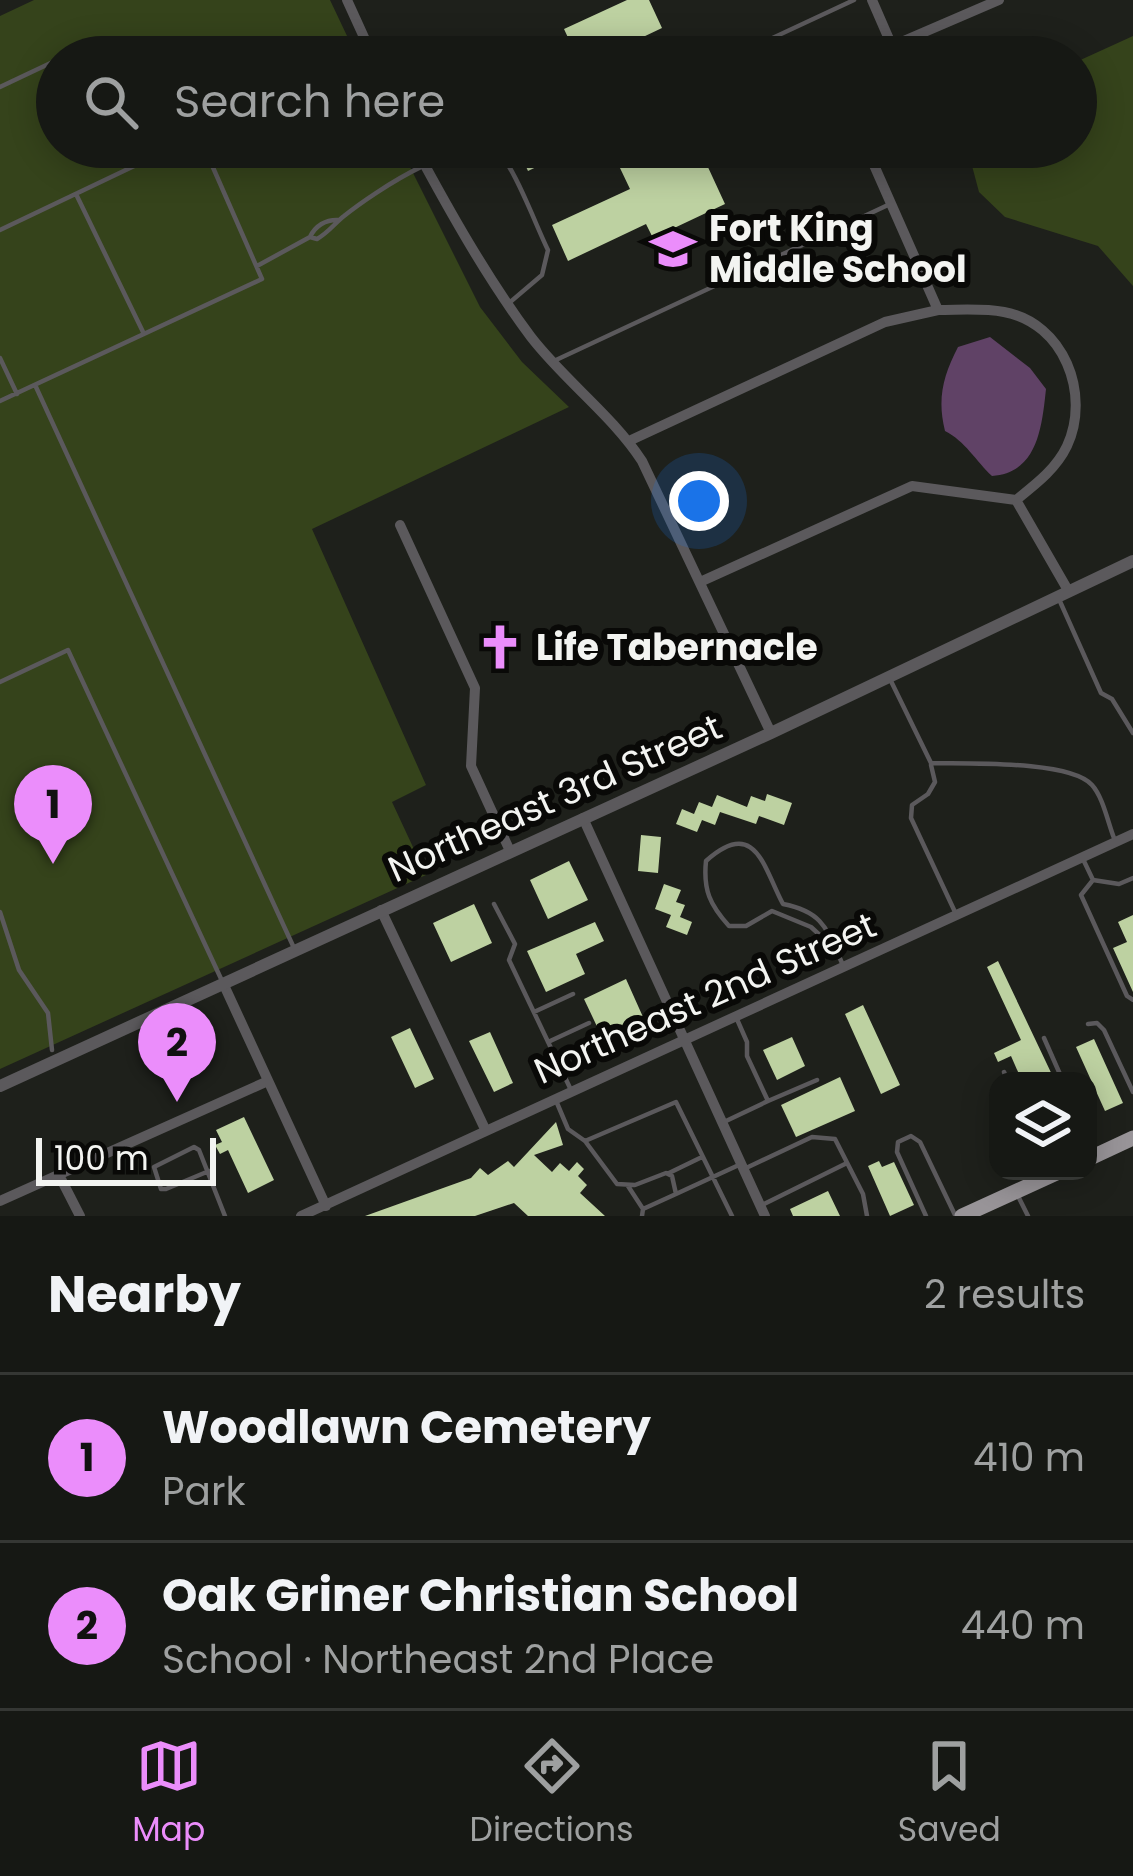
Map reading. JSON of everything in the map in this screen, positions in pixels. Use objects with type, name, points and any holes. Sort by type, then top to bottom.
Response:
[{"type":"main road","points":[[1097,1155],[1133,1138]]},
{"type":"main road","points":[[959,1216],[1039,1180]]},
{"type":"street","points":[[347,0],[363,36]]},
{"type":"street","points":[[872,0],[888,36]]},
{"type":"street","points":[[915,36],[999,0]]},
{"type":"street","points":[[426,168],[508,303],[553,362],[643,461],[771,733]]},
{"type":"street","points":[[876,168],[938,310]]},
{"type":"street","points":[[629,441],[885,322],[938,310],[1008,312],[1039,327],[1060,347],[1077,399],[1066,447],[1047,476],[1016,500],[912,486],[700,582]]},
{"type":"street","points":[[1016,500],[1063,595]]},
{"type":"street","points":[[400,525],[475,688],[471,766],[511,851]]},
{"type":"street","name":"Northeast 3rd Street","points":[[0,1086],[771,733],[1133,561]]},
{"type":"street","points":[[583,818],[763,1211]]},
{"type":"street","name":"Northeast 2nd Street","points":[[301,1216],[328,1211],[485,1129],[1133,834]]},
{"type":"street","points":[[381,910],[485,1129]]},
{"type":"street","points":[[224,983],[328,1211]]},
{"type":"street","points":[[0,1201],[268,1081]]},
{"type":"street","points":[[59,1174],[80,1216]]},
{"type":"lane","points":[[777,36],[854,0]]},
{"type":"lane","points":[[0,87],[36,70]]},
{"type":"lane","points":[[0,230],[130,168]]},
{"type":"lane","points":[[0,401],[262,279],[213,168]]},
{"type":"lane","points":[[256,267],[422,168]]},
{"type":"lane","points":[[508,168],[548,250],[542,275],[508,303]]},
{"type":"lane","points":[[76,194],[144,335]]},
{"type":"lane","points":[[553,362],[893,203]]},
{"type":"lane","points":[[0,358],[17,394]]},
{"type":"lane","points":[[36,387],[294,948]]},
{"type":"lane","points":[[1063,595],[1101,693],[1112,698],[1133,733]]},
{"type":"lane","points":[[0,682],[68,650],[224,983]]},
{"type":"lane","points":[[889,677],[931,763],[935,782],[912,805],[910,818],[958,917]]},
{"type":"lane","points":[[931,763],[1029,765],[1078,776],[1091,784],[1115,842]]},
{"type":"lane","points":[[836,950],[836,940],[817,917],[782,904],[768,865],[755,848],[738,844],[717,850],[706,861],[703,883],[712,907],[730,926],[746,926],[772,911],[811,927],[836,950],[844,968]]},
{"type":"lane","points":[[1082,857],[1093,880]]},
{"type":"lane","points":[[1093,880],[1119,884],[1133,878]]},
{"type":"lane","points":[[1093,880],[1081,895],[1127,996],[1133,1000]]},
{"type":"lane","points":[[494,904],[514,944],[509,960],[571,1090]]},
{"type":"lane","points":[[0,912],[19,970],[48,1013],[52,1050]]},
{"type":"lane","points":[[534,1012],[573,994]]},
{"type":"lane","points":[[736,1017],[748,1042],[746,1056],[768,1101]]},
{"type":"lane","points":[[548,1042],[589,1023]]},
{"type":"lane","points":[[1088,1024],[1097,1023],[1104,1030],[1133,1092]]},
{"type":"lane","points":[[1044,1038],[1060,1072]]},
{"type":"lane","points":[[723,1123],[817,1080]]},
{"type":"lane","points":[[555,1097],[568,1129],[585,1141],[617,1184],[628,1186],[669,1173],[704,1156]]},
{"type":"lane","points":[[585,1141],[676,1102],[732,1216]]},
{"type":"lane","points":[[628,1186],[643,1212],[713,1176],[824,1135],[835,1138],[848,1162],[867,1216]]},
{"type":"lane","points":[[926,1216],[898,1152],[898,1142],[911,1136],[920,1142],[959,1216]]},
{"type":"lane","points":[[209,1171],[166,1189],[161,1189],[154,1174],[158,1164],[194,1147],[209,1171],[225,1216]]},
{"type":"lane","points":[[763,1211],[848,1162]]},
{"type":"lane","points":[[669,1173],[676,1194]]},
{"type":"lane","points":[[1016,1192],[1028,1216]]},
{"type":"green space","points":[[34,0],[330,0],[347,36],[36,36],[36,168],[410,168],[480,307],[522,362],[569,407],[312,529],[426,785],[392,802],[426,875],[0,1069],[0,16]]},
{"type":"green space","points":[[1133,36],[1133,286],[1098,246],[1005,217],[979,192],[973,168],[1097,168],[1097,52]]},
{"type":"shaded area","points":[[990,337],[1030,368],[1046,389],[1039,432],[1028,457],[1007,473],[992,476],[945,431],[942,408],[945,378],[958,347]]},
{"type":"building","points":[[627,0],[649,0],[662,28],[645,36],[567,36],[564,29]]},
{"type":"building","points":[[620,168],[708,168],[725,204],[653,238],[646,224],[568,261],[552,225],[630,189]]},
{"type":"building","points":[[767,794],[792,803],[784,825],[759,816],[756,824],[720,812],[715,825],[702,820],[697,832],[676,824],[682,809],[694,814],[699,802],[712,807],[717,795],[747,807],[751,796],[765,801]]},
{"type":"building","points":[[641,835],[661,837],[658,873],[638,871]]},
{"type":"building","points":[[569,861],[588,900],[548,919],[530,880]]},
{"type":"building","points":[[664,884],[681,890],[676,902],[685,905],[680,917],[692,922],[687,935],[666,927],[671,915],[655,909]]},
{"type":"building","points":[[474,904],[492,943],[451,962],[433,923]]},
{"type":"building","points":[[1133,915],[1133,992],[1113,948],[1127,942],[1118,922]]},
{"type":"building","points":[[595,922],[604,941],[576,954],[585,974],[546,992],[527,951]]},
{"type":"building","points":[[998,961],[1051,1072],[1018,1072],[1011,1056],[998,1062],[994,1053],[1021,1040],[987,967]]},
{"type":"building","points":[[626,979],[643,1017],[602,1037],[584,999]]},
{"type":"building","points":[[863,1005],[900,1085],[881,1094],[845,1014]]},
{"type":"building","points":[[410,1028],[434,1079],[415,1088],[391,1037]]},
{"type":"building","points":[[490,1032],[513,1083],[494,1092],[469,1041]]},
{"type":"building","points":[[792,1037],[805,1066],[777,1080],[763,1050]]},
{"type":"building","points":[[1094,1039],[1123,1103],[1105,1111],[1097,1093],[1097,1072],[1087,1072],[1076,1047]]},
{"type":"building","points":[[840,1077],[855,1111],[796,1137],[781,1105]]},
{"type":"building","points":[[244,1117],[274,1180],[248,1193],[228,1150],[220,1154],[215,1145],[222,1142],[216,1130]]},
{"type":"building","points":[[556,1122],[563,1145],[534,1155],[552,1172],[560,1163],[569,1171],[577,1162],[584,1169],[578,1176],[587,1185],[580,1193],[605,1216],[528,1216],[514,1203],[475,1216],[365,1216],[471,1178],[480,1168],[488,1175],[508,1161],[514,1167]]},
{"type":"building","points":[[879,1161],[882,1167],[894,1162],[914,1205],[890,1216],[868,1166]]},
{"type":"building","points":[[828,1191],[840,1216],[793,1216],[790,1209]]},
{"type":"place","name":"Fort King Middle School","points":[[673,249]]},
{"type":"place","name":"Life Tabernacle","points":[[500,647]]},
{"type":"place","name":"Woodlawn Cemetery","points":[[53,864]]},
{"type":"place","name":"Oak Griner Christian School","points":[[177,1102]]}]
